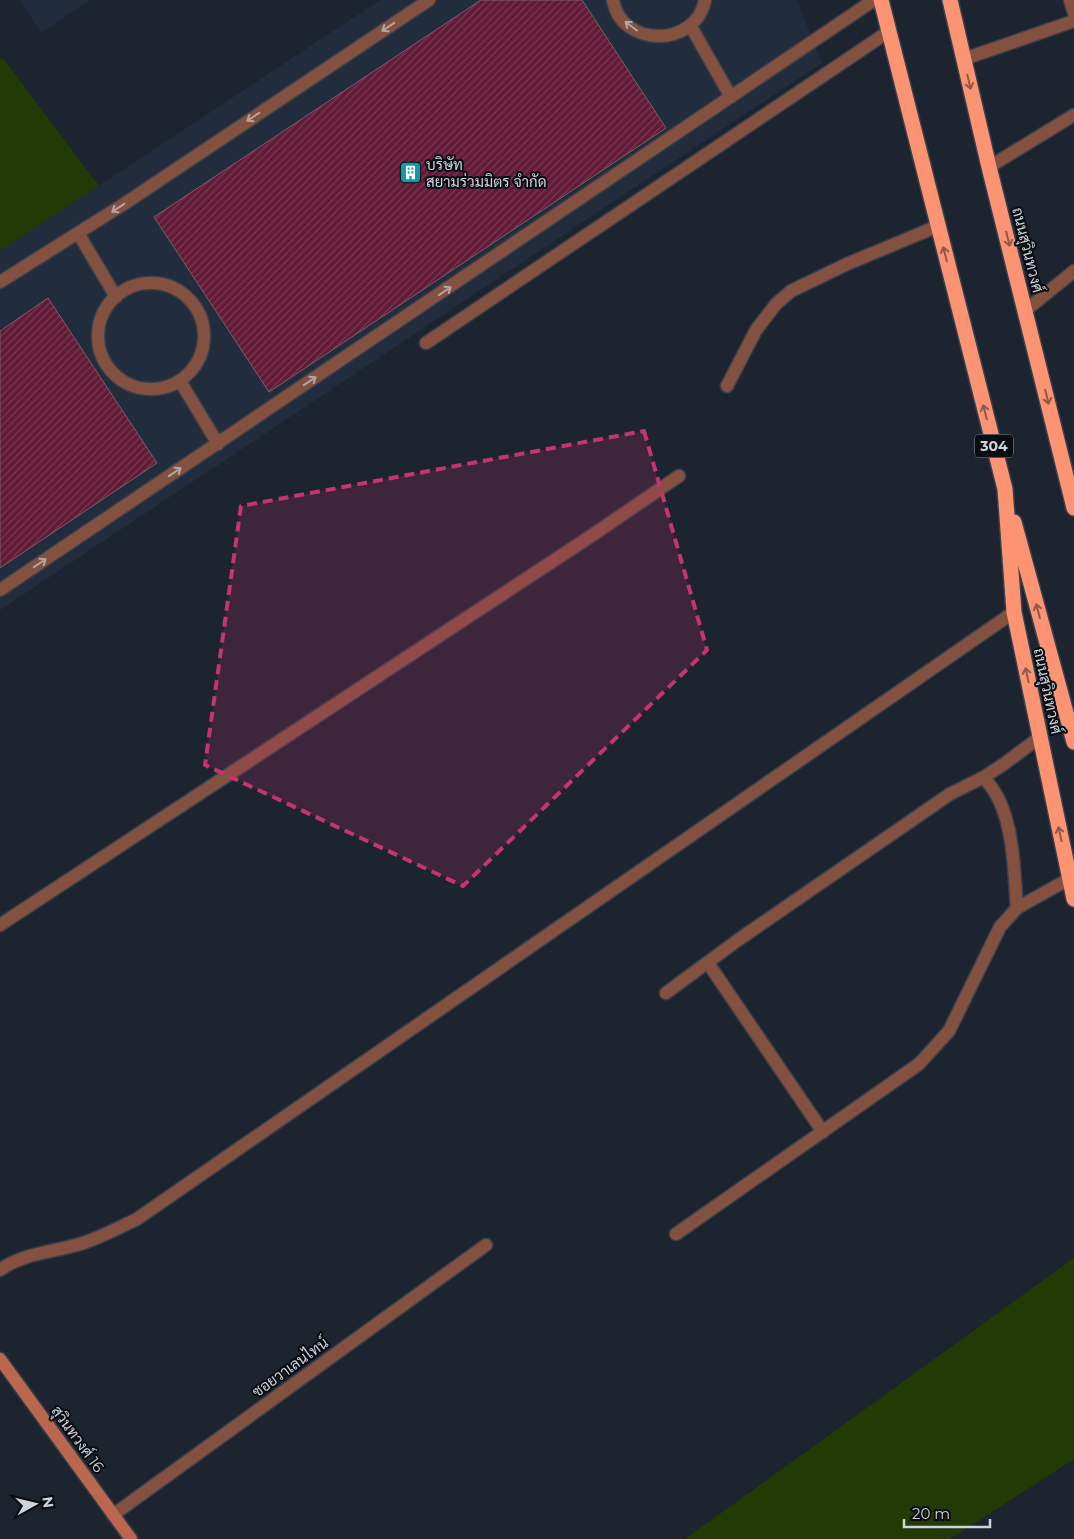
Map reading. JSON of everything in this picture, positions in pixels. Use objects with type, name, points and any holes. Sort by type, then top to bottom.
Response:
[{"type":"highway","name":"ถนนสุวินทวงศ์","points":[[881,0],[1004,489],[1074,742]]},
{"type":"highway","name":"ถนนสุวินทวงศ์","points":[[950,0],[989,167],[1069,469],[1074,508]]},
{"type":"highway","name":"ถนนสุวินทวงศ์","points":[[1004,489],[1014,612],[1074,899]]},
{"type":"street","points":[[0,282],[78,233],[429,0]]},
{"type":"street","points":[[613,0],[620,17],[632,28],[646,35],[662,37],[677,33],[690,25],[699,16],[705,0]]},
{"type":"street","points":[[0,590],[874,0]]},
{"type":"street","points":[[1070,0],[1074,13]]},
{"type":"street","points":[[964,59],[1074,20]]},
{"type":"street","points":[[690,25],[731,97]]},
{"type":"street","points":[[426,343],[888,32]]},
{"type":"street","points":[[989,167],[1074,115]]},
{"type":"street","points":[[728,386],[756,330],[776,304],[792,291],[847,264],[938,226]]},
{"type":"street","points":[[78,233],[116,297]]},
{"type":"street","points":[[1026,310],[1074,271]]},
{"type":"street","points":[[158,283],[176,288],[190,300],[200,316],[204,334],[202,352],[194,369],[180,381],[165,388],[148,390],[132,386],[118,378],[106,365],[100,350],[98,333],[101,317],[110,302],[122,291],[140,284],[158,283]]},
{"type":"street","points":[[180,381],[218,444]]},
{"type":"street","points":[[0,925],[583,542],[679,476]]},
{"type":"street","points":[[0,1270],[21,1259],[80,1244],[105,1235],[137,1219],[1014,612]]},
{"type":"street","points":[[666,993],[950,794],[984,777],[1040,738]]},
{"type":"street","points":[[984,777],[998,798],[1006,818],[1017,908]]},
{"type":"street","points":[[676,1234],[919,1064],[949,1031],[1000,927],[1017,908],[1069,879]]},
{"type":"street","points":[[708,963],[823,1132]]},
{"type":"street","name":"ซอยวาเลนไทน์","points":[[113,1515],[486,1245]]},
{"type":"street","name":"สุวินทวงศ์ 16","points":[[0,1359],[131,1539]]},
{"type":"highlighted area","points":[[644,431],[707,650],[463,886],[205,765],[241,506]]},
{"type":"shaded area","points":[[20,0],[90,0],[41,33]]},
{"type":"shaded area","name":"บริษัท สยามร่วมมิตร จำกัด","points":[[380,0],[797,0],[822,63],[0,610],[0,251]]},
{"type":"green space","points":[[3,58],[99,186],[0,251],[0,60]]},
{"type":"green space","points":[[1074,1258],[1074,1459],[950,1539],[685,1539]]},
{"type":"building","name":"บริษัท สยามร่วมมิตร จำกัด","points":[[481,0],[582,0],[666,128],[269,392],[154,217]]},
{"type":"building","points":[[48,298],[157,463],[0,568],[0,331]]},
{"type":"place","name":"บริษัท สยามร่วมมิตร จำกัด","points":[[410,173]]}]
